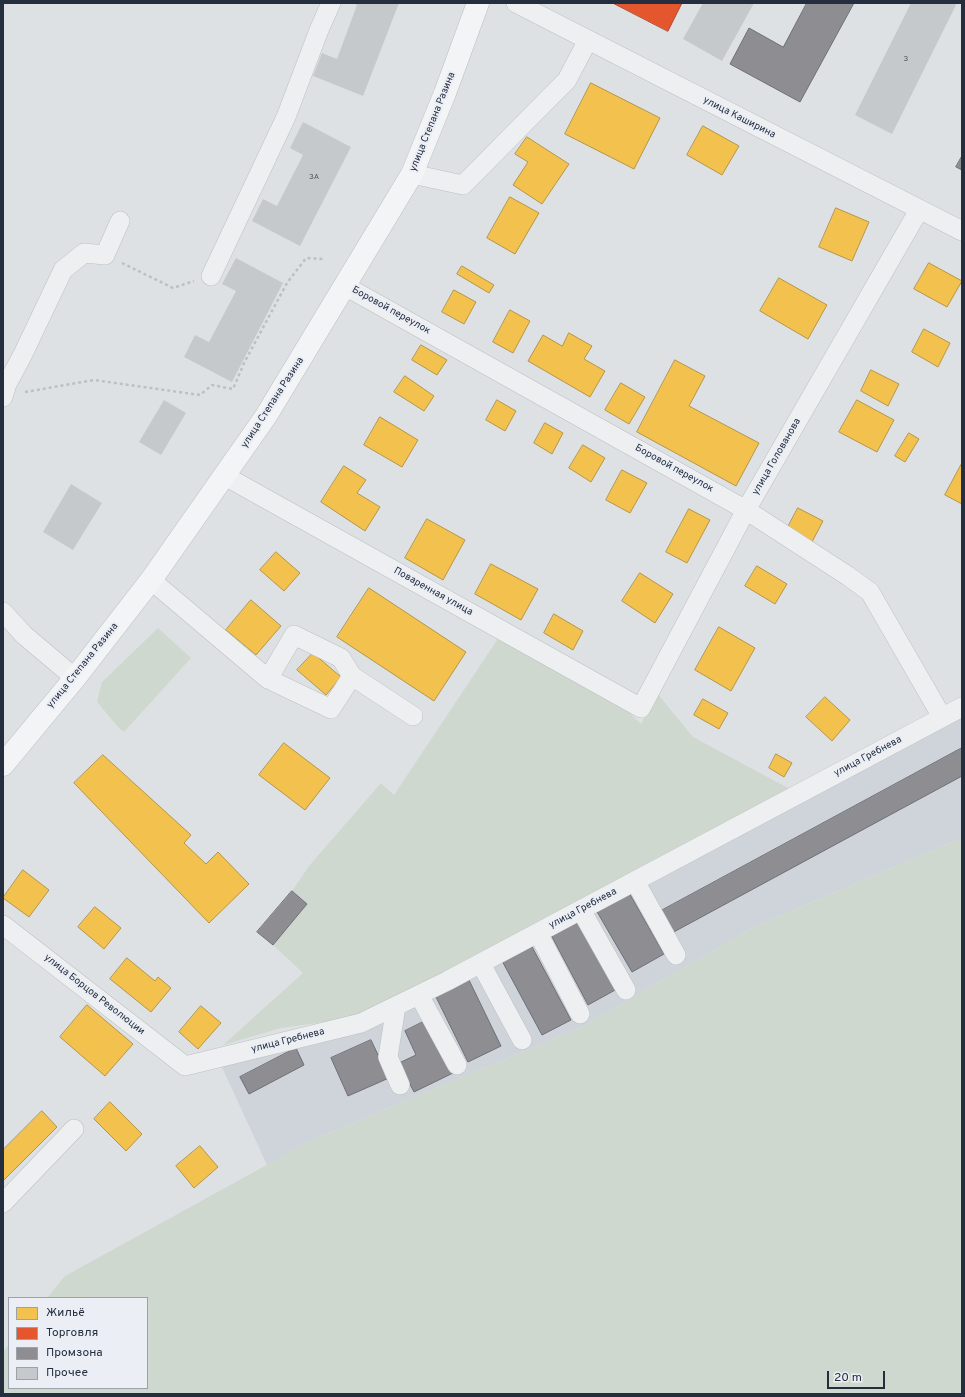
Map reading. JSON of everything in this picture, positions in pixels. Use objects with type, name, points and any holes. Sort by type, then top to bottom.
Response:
[{"type":"main road","name":"улица Степана Разина","points":[[3,765],[75,678],[151,580],[266,416],[412,174],[445,93],[478,3]]},
{"type":"street","points":[[211,276],[286,117],[319,30],[331,3]]},
{"type":"street","name":"улица Каширина","points":[[516,3],[537,8],[588,40],[962,231]]},
{"type":"street","points":[[412,174],[463,185],[567,80],[588,40]]},
{"type":"street","name":"улица Голованова","points":[[641,708],[746,510],[919,210]]},
{"type":"street","points":[[3,397],[7,384],[63,270],[84,253],[105,255],[120,221]]},
{"type":"street","name":"Боровой переулок","points":[[345,286],[746,510],[848,576],[870,592],[942,717]]},
{"type":"street","name":"Поваренная улица","points":[[225,476],[641,708]]},
{"type":"street","points":[[151,580],[268,679],[330,709],[352,676]]},
{"type":"street","points":[[3,612],[24,635],[75,678]]},
{"type":"street","points":[[268,679],[294,636],[341,658],[352,676],[413,716]]},
{"type":"street","name":"улица Гребнева","points":[[185,1066],[361,1023],[481,964],[962,707]]},
{"type":"street","points":[[634,881],[676,955]]},
{"type":"street","points":[[581,910],[626,990]]},
{"type":"street","name":"улица Борцов Революции","points":[[3,924],[185,1066]]},
{"type":"street","points":[[538,933],[580,1014]]},
{"type":"street","points":[[481,964],[522,1040]]},
{"type":"street","points":[[419,995],[457,1065]]},
{"type":"street","points":[[396,1006],[388,1057],[400,1085]]},
{"type":"street","points":[[3,1203],[74,1130]]},
{"type":"path","points":[[105,255],[173,288],[211,276]]},
{"type":"path","points":[[3,397],[94,380],[200,395],[212,385],[233,389],[244,363],[287,283],[306,258],[323,259]]},
{"type":"shaded area","points":[[158,628],[191,658],[124,732],[97,702],[102,682]]},
{"type":"shaded area","points":[[499,637],[519,651],[626,710],[641,724],[657,693],[693,737],[790,789],[651,861],[507,941],[361,1017],[281,1028],[223,1045],[303,973],[273,945],[307,904],[292,891],[309,866],[381,783],[394,795]]},
{"type":"shaded area","points":[[962,715],[962,838],[754,927],[582,1027],[312,1140],[267,1165],[220,1063],[360,1029]]},
{"type":"shaded area","points":[[962,838],[962,1394],[3,1394],[3,1352],[8,1345],[8,1389],[148,1389],[148,1297],[48,1297],[65,1276],[312,1140],[582,1027],[754,927]]},
{"type":"building: Жильё","points":[[591,83],[660,118],[634,169],[565,134]]},
{"type":"building: Жильё","points":[[703,126],[739,146],[722,175],[687,155]]},
{"type":"building: Жильё","points":[[527,137],[569,164],[542,204],[513,185],[528,162],[515,154]]},
{"type":"building: Жильё","points":[[510,197],[539,213],[515,254],[487,238]]},
{"type":"building: Жильё","points":[[836,208],[869,222],[852,261],[819,247]]},
{"type":"building: Жильё","points":[[929,263],[962,281],[947,307],[914,289]]},
{"type":"building: Жильё","points":[[462,266],[494,285],[489,293],[457,274]]},
{"type":"building: Жильё","points":[[779,278],[827,305],[808,339],[760,311]]},
{"type":"building: Жильё","points":[[454,290],[476,302],[464,324],[442,312]]},
{"type":"building: Жильё","points":[[510,310],[530,321],[513,353],[493,342]]},
{"type":"building: Жильё","points":[[924,329],[950,343],[938,367],[912,352]]},
{"type":"building: Жильё","points":[[569,333],[592,346],[584,359],[605,371],[590,397],[528,361],[543,335],[562,346]]},
{"type":"building: Жильё","points":[[421,345],[447,360],[437,375],[412,360]]},
{"type":"building: Жильё","points":[[675,360],[705,376],[689,406],[759,443],[736,486],[637,432]]},
{"type":"building: Жильё","points":[[871,370],[899,384],[888,406],[861,391]]},
{"type":"building: Жильё","points":[[405,376],[434,396],[424,411],[394,392]]},
{"type":"building: Жильё","points":[[621,383],[645,397],[629,424],[605,410]]},
{"type":"building: Жильё","points":[[497,400],[516,411],[505,431],[486,420]]},
{"type":"building: Жильё","points":[[857,400],[894,420],[877,452],[839,432]]},
{"type":"building: Жильё","points":[[380,417],[418,440],[402,467],[364,445]]},
{"type":"building: Жильё","points":[[545,423],[563,433],[552,454],[534,443]]},
{"type":"building: Жильё","points":[[909,433],[919,439],[905,462],[895,456]]},
{"type":"building: Жильё","points":[[583,445],[605,458],[591,482],[569,468]]},
{"type":"building: Жильё","points":[[962,463],[962,504],[945,495]]},
{"type":"building: Жильё","points":[[344,466],[366,480],[357,493],[380,507],[365,531],[321,502]]},
{"type":"building: Жильё","points":[[622,470],[647,483],[630,513],[606,500]]},
{"type":"building: Жильё","points":[[798,508],[823,521],[812,542],[787,529]]},
{"type":"building: Жильё","points":[[689,509],[710,520],[687,563],[666,552]]},
{"type":"building: Жильё","points":[[427,519],[465,540],[443,580],[405,558]]},
{"type":"building: Жильё","points":[[276,552],[300,573],[284,591],[260,570]]},
{"type":"building: Жильё","points":[[491,564],[538,589],[521,620],[475,594]]},
{"type":"building: Жильё","points":[[757,566],[787,584],[775,604],[745,586]]},
{"type":"building: Жильё","points":[[640,573],[673,594],[655,623],[622,601]]},
{"type":"building: Жильё","points":[[369,588],[466,652],[434,701],[337,637]]},
{"type":"building: Жильё","points":[[251,600],[281,626],[256,655],[226,630]]},
{"type":"building: Жильё","points":[[554,614],[583,631],[573,650],[544,633]]},
{"type":"building: Жильё","points":[[719,627],[755,648],[731,691],[695,670]]},
{"type":"building: Жильё","points":[[313,653],[341,677],[326,695],[297,670]]},
{"type":"building: Жильё","points":[[825,697],[850,720],[832,741],[806,717]]},
{"type":"building: Жильё","points":[[703,699],[728,713],[719,729],[694,715]]},
{"type":"building: Жильё","points":[[284,743],[330,778],[305,810],[259,775]]},
{"type":"building: Жильё","points":[[776,754],[792,763],[784,777],[769,768]]},
{"type":"building: Жильё","points":[[103,755],[191,835],[184,843],[206,864],[218,852],[249,884],[209,923],[74,783]]},
{"type":"building: Жильё","points":[[23,870],[49,890],[29,917],[3,898]]},
{"type":"building: Жильё","points":[[95,907],[121,928],[104,949],[78,927]]},
{"type":"building: Жильё","points":[[127,958],[155,981],[158,977],[171,988],[151,1012],[110,979]]},
{"type":"building: Жильё","points":[[87,1005],[133,1044],[105,1076],[60,1037]]},
{"type":"building: Жильё","points":[[201,1006],[221,1023],[198,1049],[179,1032]]},
{"type":"building: Жильё","points":[[110,1102],[142,1134],[126,1151],[94,1119]]},
{"type":"building: Жильё","points":[[42,1111],[57,1127],[3,1181],[3,1150]]},
{"type":"building: Жильё","points":[[200,1146],[218,1167],[194,1188],[176,1166]]},
{"type":"building: Торговля","points":[[613,3],[682,3],[668,31]]},
{"type":"building: Промзона","points":[[807,3],[854,3],[800,102],[730,64],[749,28],[783,47]]},
{"type":"building: Промзона","points":[[962,156],[962,170],[956,167]]},
{"type":"building: Промзона","points":[[962,748],[962,776],[670,934],[659,912]]},
{"type":"building: Промзона","points":[[292,891],[307,904],[273,945],[257,932]]},
{"type":"building: Промзона","points":[[628,891],[664,954],[632,972],[596,910]]},
{"type":"building: Промзона","points":[[578,918],[617,989],[588,1005],[550,933]]},
{"type":"building: Промзона","points":[[530,943],[571,1020],[542,1035],[501,959]]},
{"type":"building: Промзона","points":[[468,978],[501,1046],[468,1062],[435,995]]},
{"type":"building: Промзона","points":[[427,1020],[453,1073],[414,1092],[399,1063],[416,1055],[405,1031]]},
{"type":"building: Промзона","points":[[371,1040],[389,1078],[348,1096],[331,1058]]},
{"type":"building: Промзона","points":[[296,1048],[304,1065],[249,1094],[240,1077]]},
{"type":"building: Прочее","points":[[352,3],[399,3],[363,96],[313,76],[322,53],[337,59],[357,5]]},
{"type":"building: Прочее","points":[[703,3],[754,3],[722,61],[683,39]]},
{"type":"building: Прочее","points":[[911,3],[957,3],[892,134],[855,115]]},
{"type":"building: Прочее","points":[[303,122],[351,147],[300,246],[252,221],[263,199],[277,206],[303,155],[290,148]]},
{"type":"building: Прочее","points":[[236,258],[283,283],[232,382],[184,357],[195,335],[209,342],[236,291],[222,284]]},
{"type":"building: Прочее","points":[[164,400],[186,413],[161,455],[139,442]]},
{"type":"building: Прочее","points":[[71,484],[102,503],[73,550],[43,532]]}]
